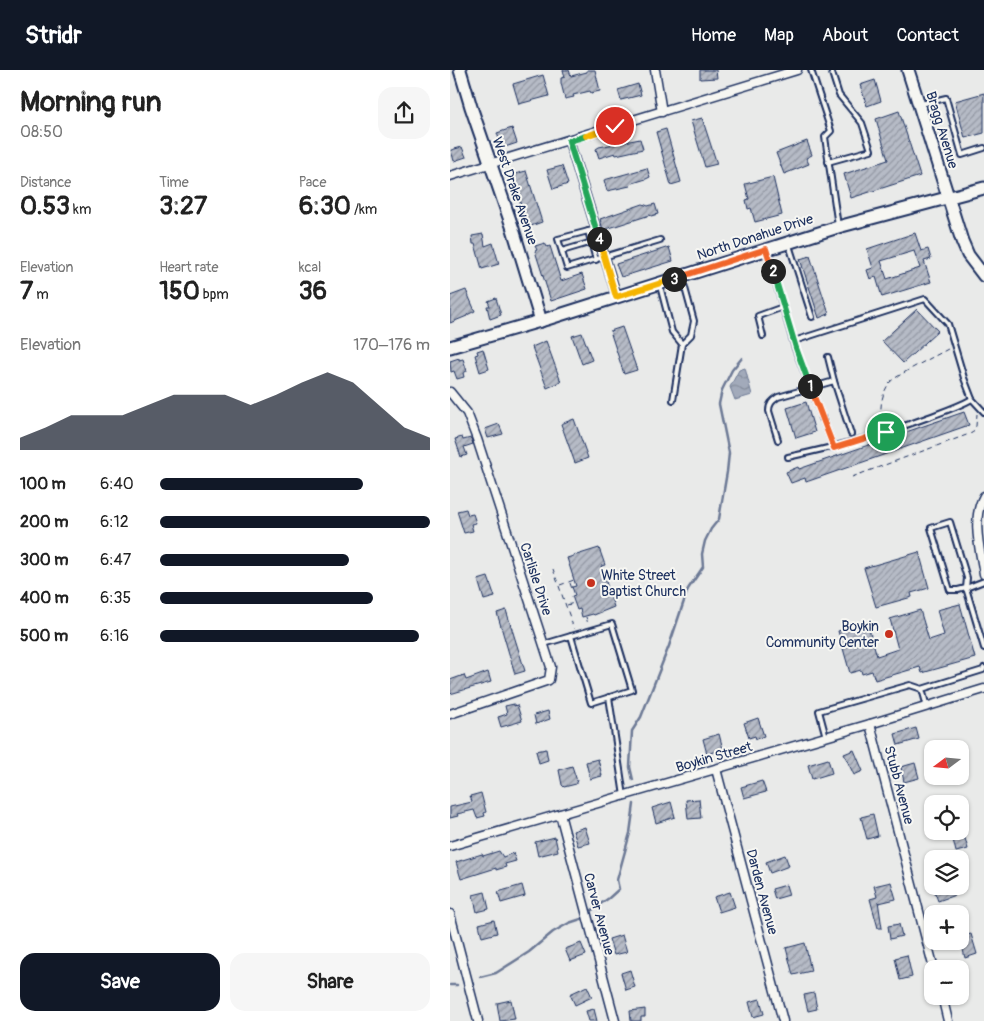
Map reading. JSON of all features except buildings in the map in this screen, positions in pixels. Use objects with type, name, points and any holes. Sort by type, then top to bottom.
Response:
[{"type":"street","name":"West Drake Avenue","points":[[460,70],[513,229],[541,321]]},
{"type":"street","points":[[655,70],[662,112]]},
{"type":"street","points":[[450,176],[797,70]]},
{"type":"street","name":"Bragg Avenue","points":[[908,70],[947,198],[965,248],[976,268],[984,276]]},
{"type":"street","points":[[569,141],[600,258],[616,297]]},
{"type":"street","name":"North Donahue Drive","points":[[450,347],[541,321],[838,227],[984,188]]},
{"type":"street","name":"Carlisle Drive","points":[[450,392],[467,413],[477,439],[551,668],[549,680],[450,714]]},
{"type":"street","points":[[984,496],[979,505],[977,533],[984,574]]},
{"type":"street","name":"Boykin Street","points":[[450,846],[984,689]]},
{"type":"street","name":"Stubb Avenue","points":[[870,724],[932,960]]},
{"type":"street","name":"Darden Avenue","points":[[716,769],[783,1021]]},
{"type":"street","name":"Carver Avenue","points":[[560,814],[615,1021]]},
{"type":"street","points":[[450,914],[478,1021]]},
{"type":"street","points":[[944,1005],[948,1021]]},
{"type":"lane","points":[[811,70],[831,131],[824,137],[838,227]]},
{"type":"lane","points":[[828,162],[871,150],[862,124],[839,95],[830,70]]},
{"type":"lane","points":[[919,105],[946,98],[962,155],[984,148]]},
{"type":"lane","points":[[592,230],[558,239],[567,268],[660,240]]},
{"type":"lane","points":[[562,251],[595,241]]},
{"type":"lane","points":[[788,243],[812,317]]},
{"type":"lane","points":[[766,249],[794,341],[834,448]]},
{"type":"lane","points":[[673,400],[682,344],[691,335],[694,321],[682,276]]},
{"type":"lane","points":[[660,284],[672,332],[682,344]]},
{"type":"lane","points":[[794,341],[925,299],[948,324],[972,399],[984,412]]},
{"type":"lane","points":[[764,336],[758,316],[784,307]]},
{"type":"lane","points":[[828,357],[851,434]]},
{"type":"lane","points":[[778,440],[769,411],[772,401],[834,380]]},
{"type":"lane","points":[[788,457],[834,448],[886,432],[961,405],[972,399]]},
{"type":"lane","points":[[984,581],[966,588],[950,590],[931,528],[950,522],[967,578],[966,588],[984,648]]},
{"type":"lane","points":[[544,644],[571,636],[612,624],[632,690],[591,703],[571,636]]},
{"type":"lane","points":[[826,737],[819,711],[910,685],[922,689],[983,670],[984,668]]},
{"type":"lane","points":[[922,689],[927,707]]},
{"type":"lane","points":[[610,697],[624,796]]},
{"type":"path","points":[[886,432],[882,422],[882,397],[891,381],[954,345]]},
{"type":"path","points":[[852,477],[972,433],[976,426],[976,403]]},
{"type":"path","points":[[553,569],[575,629]]},
{"type":"path","points":[[559,585],[574,580]]},
{"type":"path","points":[[570,582],[572,589]]},
{"type":"path","points":[[566,606],[574,603]]},
{"type":"path","points":[[586,617],[588,625]]},
{"type":"water","points":[[745,368],[752,395],[735,400],[730,387],[739,370]]},
{"type":"waterway","points":[[633,780],[630,767],[632,731],[641,717],[669,646],[688,589],[703,567],[702,554],[705,541],[719,519],[729,453],[719,404],[722,390],[732,370],[742,358]]},
{"type":"waterway","points":[[592,910],[619,889],[617,880],[630,833],[634,804]]},
{"type":"waterway","points":[[480,977],[496,973],[529,952],[553,932],[581,919]]},
{"type":"waterway","points":[[450,985],[457,985]]},
{"type":"place","name":"White Street Baptist Church","points":[[591,583]]},
{"type":"place","name":"Boykin Community Center","points":[[889,634]]},
{"type":"route","points":[[615,126],[569,141],[616,297],[766,249],[796,348],[834,448],[886,432]]}]
